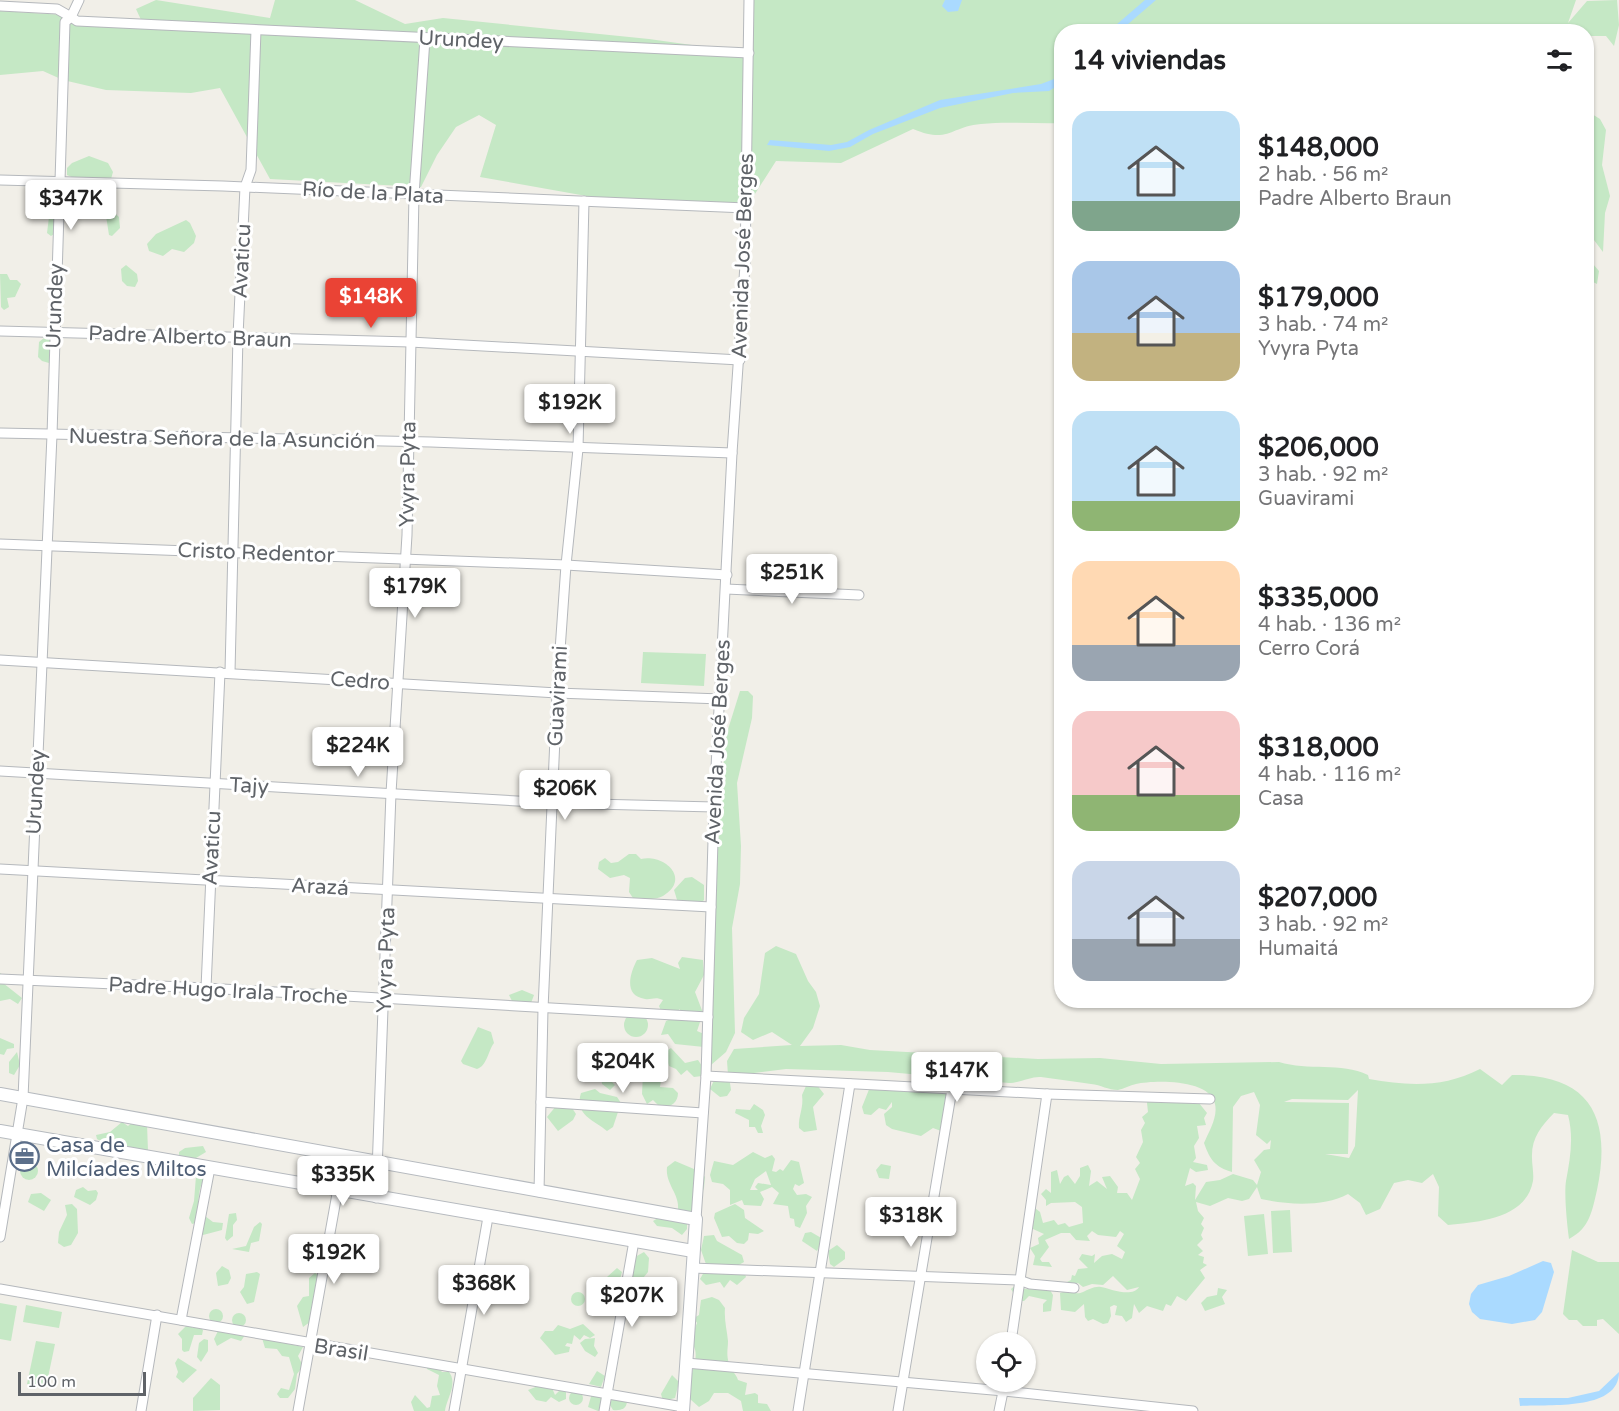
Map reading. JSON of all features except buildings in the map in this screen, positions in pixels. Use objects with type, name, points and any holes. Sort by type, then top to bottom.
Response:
[{"type":"main road","points":[[0,1094],[696,1220]]},
{"type":"main road","points":[[0,1131],[376,1198],[693,1251]]},
{"type":"main road","name":"Avenida José Berges","points":[[683,1409],[696,1220]]},
{"type":"street","points":[[0,6],[57,9],[71,17],[79,0]]},
{"type":"street","name":"Avenida José Berges","points":[[696,1220],[706,1076],[714,807],[732,453],[740,360],[746,208],[749,0]]},
{"type":"street","name":"Urundey","points":[[0,1237],[23,1098],[52,435],[65,22],[71,17],[76,21],[749,53]]},
{"type":"street","name":"Avaticu","points":[[206,988],[215,784],[232,552],[238,336],[245,187],[251,170],[256,30]]},
{"type":"street","name":"Yvyra Pyta","points":[[376,1198],[391,793],[405,559],[414,195],[424,39]]},
{"type":"street","name":"Río de la Plata","points":[[0,180],[245,187],[746,208]]},
{"type":"street","name":"Guavirami","points":[[539,1192],[543,1009],[558,693],[566,565],[578,449],[584,201]]},
{"type":"street","name":"Padre Alberto Braun","points":[[0,331],[410,342],[740,360]]},
{"type":"street","name":"Nuestra Señora de la Asunción","points":[[0,433],[732,453]]},
{"type":"street","name":"Cristo Redentor","points":[[0,544],[566,565],[727,575]]},
{"type":"street","points":[[726,589],[859,595]]},
{"type":"street","name":"Cedro","points":[[0,660],[558,693],[721,699]]},
{"type":"street","name":"Tajy","points":[[0,771],[553,803],[714,807]]},
{"type":"street","name":"Arazá","points":[[0,869],[711,907]]},
{"type":"street","name":"Padre Hugo Irala Troche","points":[[0,980],[206,988],[708,1017]]},
{"type":"street","points":[[706,1076],[1047,1094],[1210,1099]]},
{"type":"street","points":[[798,1411],[822,1272],[850,1084]]},
{"type":"street","points":[[898,1411],[952,1089]]},
{"type":"street","points":[[1012,1332],[1047,1094]]},
{"type":"street","points":[[541,1102],[703,1113]]},
{"type":"street","points":[[298,1411],[344,1155]]},
{"type":"street","points":[[181,1320],[210,1168]]},
{"type":"street","points":[[454,1411],[488,1217]]},
{"type":"street","points":[[604,1411],[634,1241]]},
{"type":"street","points":[[692,1268],[1019,1280],[1030,1284],[1074,1288]]},
{"type":"street","name":"Brasil","points":[[0,1289],[683,1409]]},
{"type":"street","points":[[141,1411],[156,1316]]},
{"type":"street","points":[[686,1363],[902,1384],[976,1385]]},
{"type":"street","points":[[1036,1390],[1193,1411]]},
{"type":"street","points":[[999,1411],[1004,1392]]},
{"type":"green space","points":[[156,0],[270,18],[275,0],[355,0],[405,24],[443,18],[649,39],[749,53],[751,51],[754,0],[1576,0],[1568,23],[1587,1],[1617,0],[1619,25],[1614,46],[1606,36],[1594,36],[1594,24],[1054,24],[1054,123],[981,124],[942,135],[913,129],[841,163],[776,161],[746,208],[620,202],[480,177],[496,125],[479,115],[456,127],[437,155],[421,187],[270,179],[220,88],[191,93],[106,90],[63,80],[43,71],[0,75],[0,11],[81,16],[109,24],[142,22],[136,9]]},
{"type":"green space","points":[[1594,115],[1600,119],[1606,130],[1602,165],[1610,196],[1605,213],[1603,252],[1594,240]]},
{"type":"green space","points":[[89,156],[108,163],[113,172],[111,179],[74,178],[67,175],[67,168],[72,163]]},
{"type":"green space","points":[[46,188],[51,189],[56,195],[54,234],[51,236],[47,233],[49,217],[44,194]]},
{"type":"green space","points":[[110,209],[119,217],[120,228],[112,236],[109,235],[106,216]]},
{"type":"green space","points":[[186,220],[190,223],[196,236],[194,243],[184,252],[172,249],[163,256],[149,251],[147,244],[156,234]]},
{"type":"green space","points":[[126,265],[137,274],[138,281],[135,287],[127,286],[122,281],[121,269]]},
{"type":"green space","points":[[1594,265],[1599,271],[1597,284],[1594,282]]},
{"type":"green space","points":[[0,274],[7,274],[10,280],[17,280],[21,284],[15,297],[7,298],[9,307],[4,310],[1,307]]},
{"type":"green space","points":[[44,338],[51,340],[49,363],[38,357],[39,342]]},
{"type":"green space","points":[[643,652],[706,654],[704,686],[641,683]]},
{"type":"green space","points":[[740,691],[748,691],[753,696],[752,718],[737,783],[741,846],[740,884],[732,928],[735,1033],[726,1052],[711,1065],[704,1047],[675,1044],[668,1034],[661,1035],[666,1021],[680,1015],[680,1009],[675,1013],[662,1013],[659,1006],[663,1000],[638,997],[633,993],[630,983],[637,960],[652,958],[680,969],[678,963],[682,957],[703,960],[704,975],[695,992],[703,1013],[697,1031],[704,1034],[716,897],[716,818],[723,776],[725,739]]},
{"type":"green space","points":[[629,854],[636,854],[641,859],[659,860],[666,864],[675,876],[675,883],[671,890],[660,897],[635,901],[629,892],[630,878],[624,875],[610,878],[598,869],[599,862],[605,858],[611,863],[618,862]]},
{"type":"green space","points":[[692,877],[704,885],[704,900],[699,905],[678,903],[674,890],[685,878]]},
{"type":"green space","points":[[776,946],[796,954],[808,981],[816,992],[820,1006],[813,1028],[800,1046],[841,1045],[870,1050],[1038,1059],[1100,1058],[1161,1064],[1279,1062],[1290,1065],[1347,1069],[1368,1075],[1369,1079],[1412,1084],[1453,1080],[1480,1069],[1502,1085],[1512,1075],[1539,1077],[1561,1082],[1578,1092],[1590,1105],[1598,1122],[1601,1164],[1591,1212],[1582,1230],[1569,1239],[1565,1194],[1571,1132],[1568,1115],[1554,1113],[1541,1128],[1533,1145],[1533,1181],[1529,1194],[1511,1211],[1486,1220],[1448,1225],[1438,1216],[1439,1187],[1433,1174],[1422,1183],[1408,1180],[1394,1183],[1380,1209],[1366,1215],[1360,1203],[1348,1194],[1317,1203],[1283,1203],[1261,1199],[1257,1187],[1249,1199],[1242,1201],[1228,1198],[1210,1206],[1196,1202],[1198,1211],[1204,1218],[1201,1224],[1204,1228],[1201,1235],[1203,1239],[1197,1245],[1203,1251],[1198,1255],[1204,1257],[1203,1263],[1207,1265],[1200,1270],[1205,1278],[1186,1301],[1177,1296],[1171,1306],[1166,1304],[1163,1311],[1147,1306],[1139,1313],[1134,1304],[1132,1318],[1126,1322],[1122,1316],[1115,1315],[1117,1306],[1114,1305],[1110,1307],[1111,1316],[1108,1323],[1103,1324],[1093,1319],[1088,1321],[1085,1317],[1084,1304],[1075,1312],[1061,1310],[1060,1293],[1080,1293],[1098,1287],[1132,1292],[1139,1287],[1127,1290],[1113,1276],[1103,1285],[1092,1284],[1083,1287],[1078,1283],[1072,1285],[1065,1283],[1071,1280],[1072,1275],[1075,1276],[1078,1269],[1088,1268],[1079,1259],[1082,1254],[1092,1256],[1095,1254],[1094,1263],[1102,1256],[1112,1254],[1122,1259],[1125,1252],[1117,1246],[1124,1234],[1120,1231],[1116,1237],[1098,1235],[1092,1231],[1087,1236],[1090,1241],[1076,1240],[1070,1233],[1061,1233],[1045,1240],[1049,1247],[1040,1259],[1042,1262],[1049,1262],[1052,1267],[1033,1265],[1035,1256],[1030,1248],[1039,1244],[1038,1238],[1044,1234],[1033,1229],[1032,1217],[1035,1208],[1040,1212],[1043,1223],[1054,1220],[1058,1225],[1065,1223],[1069,1227],[1083,1223],[1082,1207],[1075,1202],[1051,1203],[1046,1206],[1046,1200],[1041,1194],[1046,1189],[1051,1193],[1051,1172],[1057,1170],[1060,1184],[1068,1175],[1075,1184],[1080,1176],[1080,1168],[1088,1165],[1091,1171],[1089,1186],[1097,1181],[1107,1189],[1102,1177],[1110,1176],[1118,1187],[1117,1193],[1127,1193],[1132,1200],[1140,1179],[1135,1169],[1140,1163],[1136,1157],[1143,1142],[1141,1130],[1145,1123],[1142,1117],[1148,1112],[1147,1103],[1150,1093],[1153,1092],[1158,1093],[1167,1102],[1199,1103],[1207,1113],[1204,1118],[1206,1125],[1197,1126],[1199,1138],[1194,1146],[1196,1158],[1193,1162],[1207,1165],[1208,1170],[1196,1172],[1190,1168],[1185,1186],[1193,1183],[1196,1186],[1195,1200],[1206,1182],[1220,1180],[1233,1174],[1253,1180],[1257,1185],[1261,1172],[1254,1160],[1264,1150],[1270,1149],[1271,1140],[1267,1144],[1256,1135],[1260,1105],[1254,1092],[1241,1096],[1233,1107],[1232,1172],[1221,1168],[1214,1162],[1204,1143],[1216,1109],[1211,1096],[1203,1090],[1181,1083],[1145,1083],[1118,1090],[1041,1077],[1009,1083],[888,1072],[786,1069],[729,1076],[731,1090],[727,1096],[720,1097],[710,1089],[716,1076],[728,1075],[727,1061],[734,1049],[792,1045],[772,1032],[753,1040],[741,1032],[744,1018],[759,994],[765,953]],"holes":[[[1358,1090],[1355,1146],[1349,1158],[1325,1154],[1348,1154],[1349,1103],[1284,1102],[1292,1099],[1348,1100]]]},
{"type":"green space","points":[[0,973],[6,977],[3,983],[22,998],[18,1004],[10,999],[0,1001]]},
{"type":"green space","points":[[522,990],[534,995],[531,1003],[513,1003],[509,995]]},
{"type":"green space","points":[[636,1013],[641,1014],[647,1020],[647,1030],[641,1036],[636,1037],[631,1036],[625,1030],[624,1025],[625,1020],[631,1014]]},
{"type":"green space","points":[[478,1027],[491,1032],[494,1043],[485,1062],[477,1069],[461,1061]]},
{"type":"green space","points":[[0,1038],[14,1044],[14,1048],[7,1049],[4,1055],[0,1054]]},
{"type":"green space","points":[[671,1048],[685,1063],[698,1060],[704,1069],[702,1076],[694,1077],[687,1070],[681,1075],[669,1066],[668,1050]]},
{"type":"green space","points":[[17,1052],[20,1065],[14,1075],[9,1073],[9,1062]]},
{"type":"green space","points":[[634,1056],[642,1057],[646,1066],[653,1063],[663,1067],[660,1087],[673,1088],[678,1093],[677,1100],[673,1104],[660,1107],[653,1100],[647,1104],[642,1094],[643,1073],[631,1080],[618,1079],[619,1072]]},
{"type":"green space","points":[[608,1061],[615,1068],[612,1082],[615,1085],[610,1090],[602,1084],[601,1073],[596,1072],[596,1064]]},
{"type":"green space","points":[[816,1084],[824,1094],[813,1107],[817,1130],[804,1132],[799,1128],[802,1095],[806,1086]]},
{"type":"green space","points":[[870,1087],[956,1094],[956,1097],[941,1131],[933,1128],[921,1136],[892,1129],[886,1125],[884,1114],[892,1107],[892,1102],[886,1110],[879,1108],[871,1115],[864,1114],[862,1107]]},
{"type":"green space","points":[[595,1089],[600,1093],[617,1097],[621,1103],[613,1127],[607,1131],[587,1116],[580,1107],[581,1093]]},
{"type":"green space","points":[[754,1104],[763,1110],[765,1115],[761,1126],[763,1133],[758,1133],[755,1127],[749,1127],[749,1120],[735,1113],[736,1109],[750,1110]]},
{"type":"green space","points":[[556,1106],[572,1108],[576,1114],[573,1120],[558,1131],[547,1117]]},
{"type":"green space","points":[[122,1122],[128,1126],[133,1122],[147,1124],[148,1151],[106,1144],[97,1139],[96,1135],[110,1132]]},
{"type":"green space","points":[[203,1146],[206,1152],[191,1161],[179,1156],[179,1152],[185,1148]]},
{"type":"green space","points":[[753,1152],[765,1158],[772,1155],[775,1159],[772,1171],[776,1172],[780,1169],[783,1171],[791,1160],[799,1162],[804,1183],[799,1186],[795,1184],[793,1189],[797,1195],[806,1194],[812,1197],[806,1206],[807,1213],[800,1228],[795,1226],[794,1219],[790,1218],[788,1206],[773,1204],[779,1193],[772,1187],[760,1192],[764,1199],[761,1206],[744,1205],[742,1200],[730,1205],[730,1190],[723,1184],[712,1182],[710,1175],[714,1161],[733,1165]],"holes":[[[766,1171],[771,1185],[758,1183],[755,1187],[758,1190],[750,1190],[755,1179]]]},
{"type":"green space","points":[[675,1161],[701,1172],[705,1177],[704,1188],[695,1214],[678,1210],[677,1199],[667,1173],[667,1167]]},
{"type":"green space","points":[[29,1162],[35,1165],[38,1171],[35,1177],[29,1180],[23,1177],[20,1171],[23,1165]]},
{"type":"green space","points":[[881,1164],[891,1166],[889,1179],[879,1178],[876,1170]]},
{"type":"green space","points":[[200,1170],[204,1171],[205,1178],[199,1193],[196,1223],[192,1224],[189,1218],[194,1201],[196,1176]]},
{"type":"green space","points":[[83,1187],[88,1191],[96,1190],[98,1193],[96,1200],[90,1205],[74,1197],[76,1190]]},
{"type":"green space","points":[[41,1193],[51,1200],[44,1211],[28,1202],[31,1194]]},
{"type":"green space","points":[[72,1204],[77,1209],[78,1233],[71,1245],[64,1247],[58,1243],[59,1232],[67,1215],[65,1205]]},
{"type":"green space","points":[[735,1204],[744,1210],[745,1218],[764,1231],[758,1234],[749,1233],[748,1240],[744,1244],[737,1243],[729,1236],[722,1237],[714,1218],[715,1213]]},
{"type":"green space","points":[[1290,1210],[1292,1252],[1273,1253],[1271,1211]]},
{"type":"green space","points":[[236,1213],[237,1220],[233,1225],[233,1236],[227,1241],[225,1238],[229,1214]]},
{"type":"green space","points":[[1264,1214],[1268,1254],[1248,1256],[1244,1216]]},
{"type":"green space","points":[[205,1216],[213,1222],[223,1223],[222,1230],[203,1235],[200,1232]]},
{"type":"green space","points":[[658,1218],[687,1223],[687,1229],[682,1235],[672,1228],[657,1226],[653,1221]]},
{"type":"green space","points":[[260,1222],[262,1224],[259,1241],[251,1243],[249,1252],[232,1249],[246,1246],[254,1227]]},
{"type":"green space","points":[[811,1232],[823,1239],[817,1251],[802,1241],[805,1233]]},
{"type":"green space","points":[[714,1235],[717,1241],[742,1255],[744,1262],[737,1266],[707,1267],[701,1250],[704,1236]]},
{"type":"green space","points":[[837,1245],[845,1252],[845,1259],[834,1267],[830,1264],[828,1251]]},
{"type":"green space","points":[[1572,1250],[1598,1262],[1619,1262],[1619,1334],[1603,1319],[1597,1320],[1597,1326],[1583,1326],[1577,1320],[1569,1320],[1563,1314]]},
{"type":"green space","points":[[644,1252],[649,1258],[648,1272],[639,1283],[632,1284],[635,1257]]},
{"type":"green space","points":[[222,1266],[229,1270],[231,1278],[228,1284],[218,1286],[216,1273]]},
{"type":"green space","points":[[617,1268],[622,1272],[620,1279],[623,1283],[617,1299],[607,1277]]},
{"type":"green space","points":[[257,1272],[260,1274],[254,1302],[247,1304],[240,1292],[244,1287],[246,1274]]},
{"type":"green space","points":[[704,1272],[745,1274],[746,1277],[737,1285],[730,1280],[724,1288],[720,1282],[706,1285],[700,1279]]},
{"type":"green space","points":[[315,1273],[319,1276],[310,1322],[303,1327],[297,1306],[303,1297],[309,1296],[309,1278]]},
{"type":"green space","points":[[1018,1283],[1025,1289],[1050,1290],[1053,1295],[1051,1311],[1043,1312],[1043,1304],[1047,1300],[1029,1296],[1024,1301],[1018,1301],[1011,1289]]},
{"type":"green space","points":[[635,1288],[641,1290],[642,1298],[636,1300],[636,1307],[630,1307],[627,1304],[630,1293]]},
{"type":"green space","points":[[1218,1288],[1227,1290],[1222,1297],[1225,1304],[1205,1311],[1201,1303],[1207,1297],[1217,1295]]},
{"type":"green space","points":[[578,1292],[583,1294],[585,1299],[583,1304],[578,1306],[573,1304],[571,1299],[573,1294]]},
{"type":"green space","points":[[712,1297],[719,1300],[725,1308],[728,1357],[731,1368],[738,1380],[747,1383],[745,1395],[755,1393],[758,1395],[758,1403],[767,1404],[771,1411],[743,1411],[741,1401],[728,1393],[714,1393],[709,1401],[699,1407],[690,1399],[690,1383],[696,1354],[690,1341],[697,1323],[694,1318],[699,1315],[701,1300]]},
{"type":"green space","points":[[0,1303],[17,1306],[11,1341],[0,1339]]},
{"type":"green space","points":[[26,1305],[62,1312],[59,1328],[23,1322]]},
{"type":"green space","points":[[213,1309],[219,1309],[223,1316],[219,1323],[213,1323],[209,1319],[209,1313]]},
{"type":"green space","points":[[236,1313],[242,1313],[246,1320],[242,1327],[236,1327],[232,1323],[232,1317]]},
{"type":"green space","points":[[188,1324],[193,1328],[198,1325],[203,1330],[202,1335],[194,1335],[189,1351],[184,1352],[182,1339],[178,1334]]},
{"type":"green space","points":[[583,1324],[595,1335],[590,1338],[584,1335],[580,1340],[574,1335],[572,1344],[567,1343],[565,1346],[570,1347],[569,1352],[555,1355],[540,1338],[545,1331],[553,1331],[558,1325],[570,1329]]},
{"type":"green space","points":[[218,1331],[245,1335],[241,1341],[231,1338],[217,1346],[214,1339]]},
{"type":"green space","points":[[262,1338],[303,1347],[298,1356],[303,1366],[297,1374],[295,1389],[288,1398],[280,1398],[277,1394],[281,1388],[289,1390],[294,1374],[289,1357],[282,1356],[277,1349],[265,1348]]},
{"type":"green space","points":[[595,1338],[594,1346],[598,1353],[595,1357],[585,1351],[580,1343],[585,1339]]},
{"type":"green space","points":[[204,1339],[208,1340],[208,1351],[201,1362],[197,1357],[199,1343]]},
{"type":"green space","points":[[36,1341],[55,1344],[46,1387],[27,1384]]},
{"type":"green space","points":[[178,1358],[197,1370],[183,1383],[176,1377],[178,1372],[175,1363]]},
{"type":"green space","points":[[435,1364],[442,1372],[449,1372],[452,1381],[445,1411],[414,1411],[411,1402],[415,1395],[427,1408],[430,1407],[432,1396],[440,1395],[437,1386],[439,1375],[427,1369],[427,1366]]},
{"type":"green space","points":[[597,1371],[605,1376],[601,1387],[589,1384]]},
{"type":"green space","points":[[672,1375],[679,1382],[675,1398],[663,1401],[661,1394]]},
{"type":"green space","points":[[211,1378],[220,1385],[220,1410],[193,1411],[193,1398]]},
{"type":"green space","points":[[543,1384],[552,1388],[555,1395],[561,1389],[566,1391],[566,1399],[559,1402],[551,1397],[546,1402],[536,1400],[528,1390]]},
{"type":"green space","points":[[573,1391],[579,1391],[583,1398],[579,1405],[573,1405],[569,1401],[569,1395]]},
{"type":"green space","points":[[592,1393],[603,1394],[601,1408],[598,1411],[588,1407]]},
{"type":"green space","points":[[612,1398],[627,1401],[626,1406],[621,1410],[613,1410],[610,1405]]},
{"type":"water","points":[[945,0],[962,0],[958,11],[948,12],[942,6]]},
{"type":"water","points":[[1145,0],[1156,0],[1128,24],[1117,24]]},
{"type":"water","points":[[1054,79],[1054,88],[1049,91],[1013,93],[940,108],[873,134],[850,147],[829,151],[767,145],[770,140],[831,145],[847,142],[869,130],[940,100],[1041,84]]},
{"type":"water","points":[[1543,1261],[1551,1263],[1554,1272],[1542,1312],[1535,1320],[1512,1324],[1480,1319],[1472,1312],[1469,1304],[1471,1294],[1478,1285],[1509,1276]]},
{"type":"water","points":[[1619,1372],[1616,1385],[1608,1393],[1596,1399],[1565,1405],[1520,1406],[1519,1398],[1568,1398],[1599,1391]]},
{"type":"place","name":"Casa de Milcíades Miltos","points":[[25,1157]]}]
